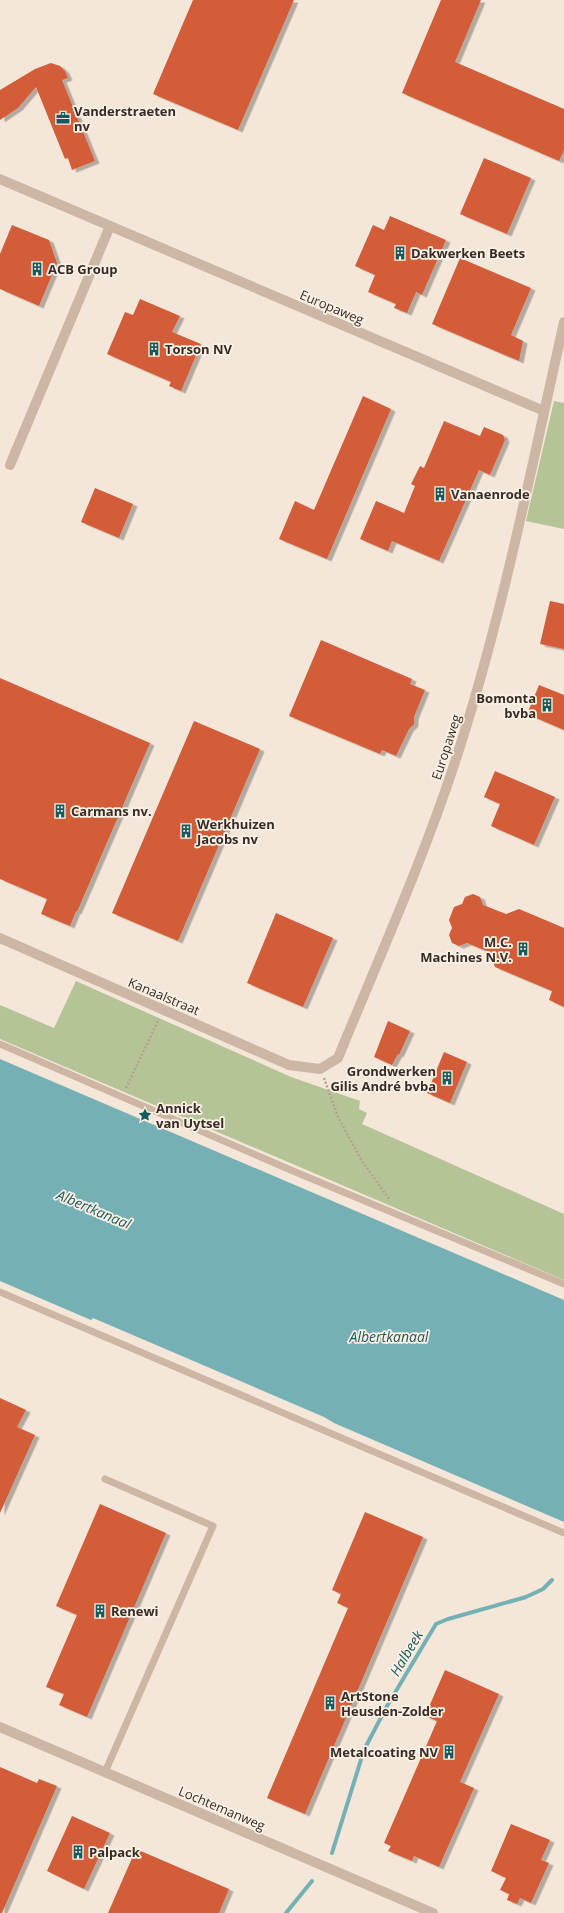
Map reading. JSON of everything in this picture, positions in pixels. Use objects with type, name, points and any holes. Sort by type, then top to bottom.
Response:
[{"type":"street","name":"Europaweg","points":[[0,179],[544,411]]},
{"type":"street","points":[[10,465],[110,226]]},
{"type":"street","name":"Europaweg","points":[[320,1069],[338,1058],[439,810],[478,688],[500,606],[564,322]]},
{"type":"street","name":"Kanaalstraat","points":[[0,938],[289,1066],[320,1069]]},
{"type":"street","name":"Lochtemanweg","points":[[0,1727],[433,1913]]},
{"type":"lane","points":[[0,1044],[564,1284]]},
{"type":"lane","points":[[0,1292],[564,1533]]},
{"type":"lane","points":[[105,1479],[214,1526],[105,1772]]},
{"type":"path","points":[[122,1096],[163,1009]]},
{"type":"path","points":[[320,1069],[338,1117],[362,1161],[399,1215]]},
{"type":"green space","points":[[554,401],[564,403],[564,529],[526,521]]},
{"type":"green space","points":[[76,981],[291,1077],[360,1101],[359,1109],[367,1113],[362,1124],[564,1214],[564,1280],[0,1039],[0,1005],[54,1028]]},
{"type":"water","name":"Albertkanaal","points":[[0,1059],[564,1300],[564,1522],[93,1318],[91,1320],[0,1281]]},
{"type":"building","points":[[193,0],[294,0],[238,130],[153,94]]},
{"type":"building","points":[[441,0],[481,0],[455,62],[564,109],[564,150],[559,161],[402,93]]},
{"type":"building","name":"Vanderstraeten nv","points":[[51,63],[60,66],[65,71],[68,78],[62,80],[95,161],[72,170],[68,158],[65,159],[36,87],[18,108],[0,120],[0,90],[35,69]]},
{"type":"building","points":[[484,158],[531,178],[507,234],[460,214]]},
{"type":"building","name":"Dakwerken Beets","points":[[390,216],[446,240],[422,295],[416,292],[407,313],[394,308],[396,304],[368,292],[375,275],[355,266],[373,225],[384,230]]},
{"type":"building","name":"ACB Group","points":[[12,225],[49,240],[57,263],[39,306],[0,289],[0,254]]},
{"type":"building","points":[[460,258],[531,288],[511,335],[523,341],[519,361],[432,324]]},
{"type":"building","name":"Torson NV","points":[[140,299],[180,316],[172,332],[201,344],[181,391],[169,386],[171,382],[107,354],[125,312],[133,315]]},
{"type":"building","points":[[363,396],[391,409],[327,559],[279,539],[295,501],[314,510]]},
{"type":"building","name":"Vanaenrode","points":[[444,421],[480,436],[484,427],[503,435],[505,440],[490,475],[479,470],[439,561],[392,541],[388,551],[360,539],[376,501],[404,513],[415,486],[411,484],[420,466],[424,468]]},
{"type":"building","points":[[95,488],[133,504],[119,538],[81,522]]},
{"type":"building","points":[[550,601],[564,604],[564,649],[540,644]]},
{"type":"building","points":[[321,640],[412,679],[410,684],[425,690],[414,717],[414,724],[409,729],[396,756],[382,750],[380,754],[289,716]]},
{"type":"building","name":"Carmans nv.","points":[[0,678],[150,743],[70,926],[41,914],[47,899],[0,879]]},
{"type":"building","name":"Bomonta bvba","points":[[539,685],[564,695],[564,730],[527,714]]},
{"type":"building","name":"Werkhuizen Jacobs nv","points":[[194,721],[260,749],[178,941],[112,913]]},
{"type":"building","points":[[495,771],[555,797],[534,845],[491,826],[500,804],[484,797]]},
{"type":"building","name":"M.C. Machines N.V.","points":[[473,894],[480,897],[483,905],[506,914],[519,909],[564,928],[564,1007],[549,1000],[552,991],[495,967],[489,952],[467,943],[459,946],[452,943],[449,935],[452,928],[449,920],[454,907],[462,904],[465,897]]},
{"type":"building","points":[[276,913],[333,938],[303,1007],[247,983]]},
{"type":"building","points":[[388,1021],[410,1031],[399,1055],[398,1054],[392,1065],[374,1057]]},
{"type":"building","name":"Grondwerken Gilis André bvba","points":[[444,1052],[467,1062],[450,1103],[427,1093]]},
{"type":"building","points":[[0,1398],[26,1410],[17,1427],[35,1435],[0,1513]]},
{"type":"building","name":"Renewi","points":[[100,1504],[166,1533],[87,1717],[59,1705],[64,1694],[46,1687],[77,1615],[56,1606]]},
{"type":"building","name":"ArtStone Heusden-Zolder","points":[[365,1512],[423,1537],[305,1814],[267,1798],[348,1608],[337,1603],[341,1594],[332,1590]]},
{"type":"building","name":"Metalcoating NV","points":[[445,1670],[499,1694],[460,1782],[474,1788],[439,1867],[414,1856],[412,1861],[388,1851],[391,1846],[384,1843],[437,1721],[425,1716]]},
{"type":"building","points":[[0,1767],[37,1783],[39,1779],[57,1786],[2,1913],[0,1913]]},
{"type":"building","name":"Palpack","points":[[72,1816],[110,1833],[84,1889],[47,1871]]},
{"type":"building","points":[[511,1824],[550,1840],[541,1860],[549,1863],[531,1903],[520,1898],[517,1904],[507,1900],[509,1894],[500,1890],[506,1878],[491,1871]]},
{"type":"building","points":[[136,1849],[229,1889],[219,1913],[108,1913]]},
{"type":"waterway","name":"Halbeek","points":[[332,1853],[364,1750],[387,1706],[436,1624],[448,1619],[526,1597],[543,1589],[552,1580]]},
{"type":"waterway","name":"Halbeek","points":[[286,1913],[312,1881]]},
{"type":"place","name":"Vanderstraeten nv","points":[[63,118]]},
{"type":"place","name":"Dakwerken Beets","points":[[400,253]]},
{"type":"place","name":"ACB Group","points":[[37,269]]},
{"type":"place","name":"Torson NV","points":[[154,349]]},
{"type":"place","name":"Vanaenrode","points":[[440,494]]},
{"type":"place","name":"Bomonta bvba","points":[[547,705]]},
{"type":"place","name":"Carmans nv.","points":[[60,811]]},
{"type":"place","name":"Werkhuizen Jacobs nv","points":[[186,831]]},
{"type":"place","name":"M.C. Machines N.V.","points":[[523,949]]},
{"type":"place","name":"Grondwerken Gilis André bvba","points":[[447,1078]]},
{"type":"place","name":"Annick van Uytsel","points":[[145,1115]]},
{"type":"place","name":"Renewi","points":[[100,1611]]},
{"type":"place","name":"ArtStone Heusden-Zolder","points":[[330,1703]]},
{"type":"place","name":"Metalcoating NV","points":[[449,1752]]},
{"type":"place","name":"Palpack","points":[[78,1852]]}]
